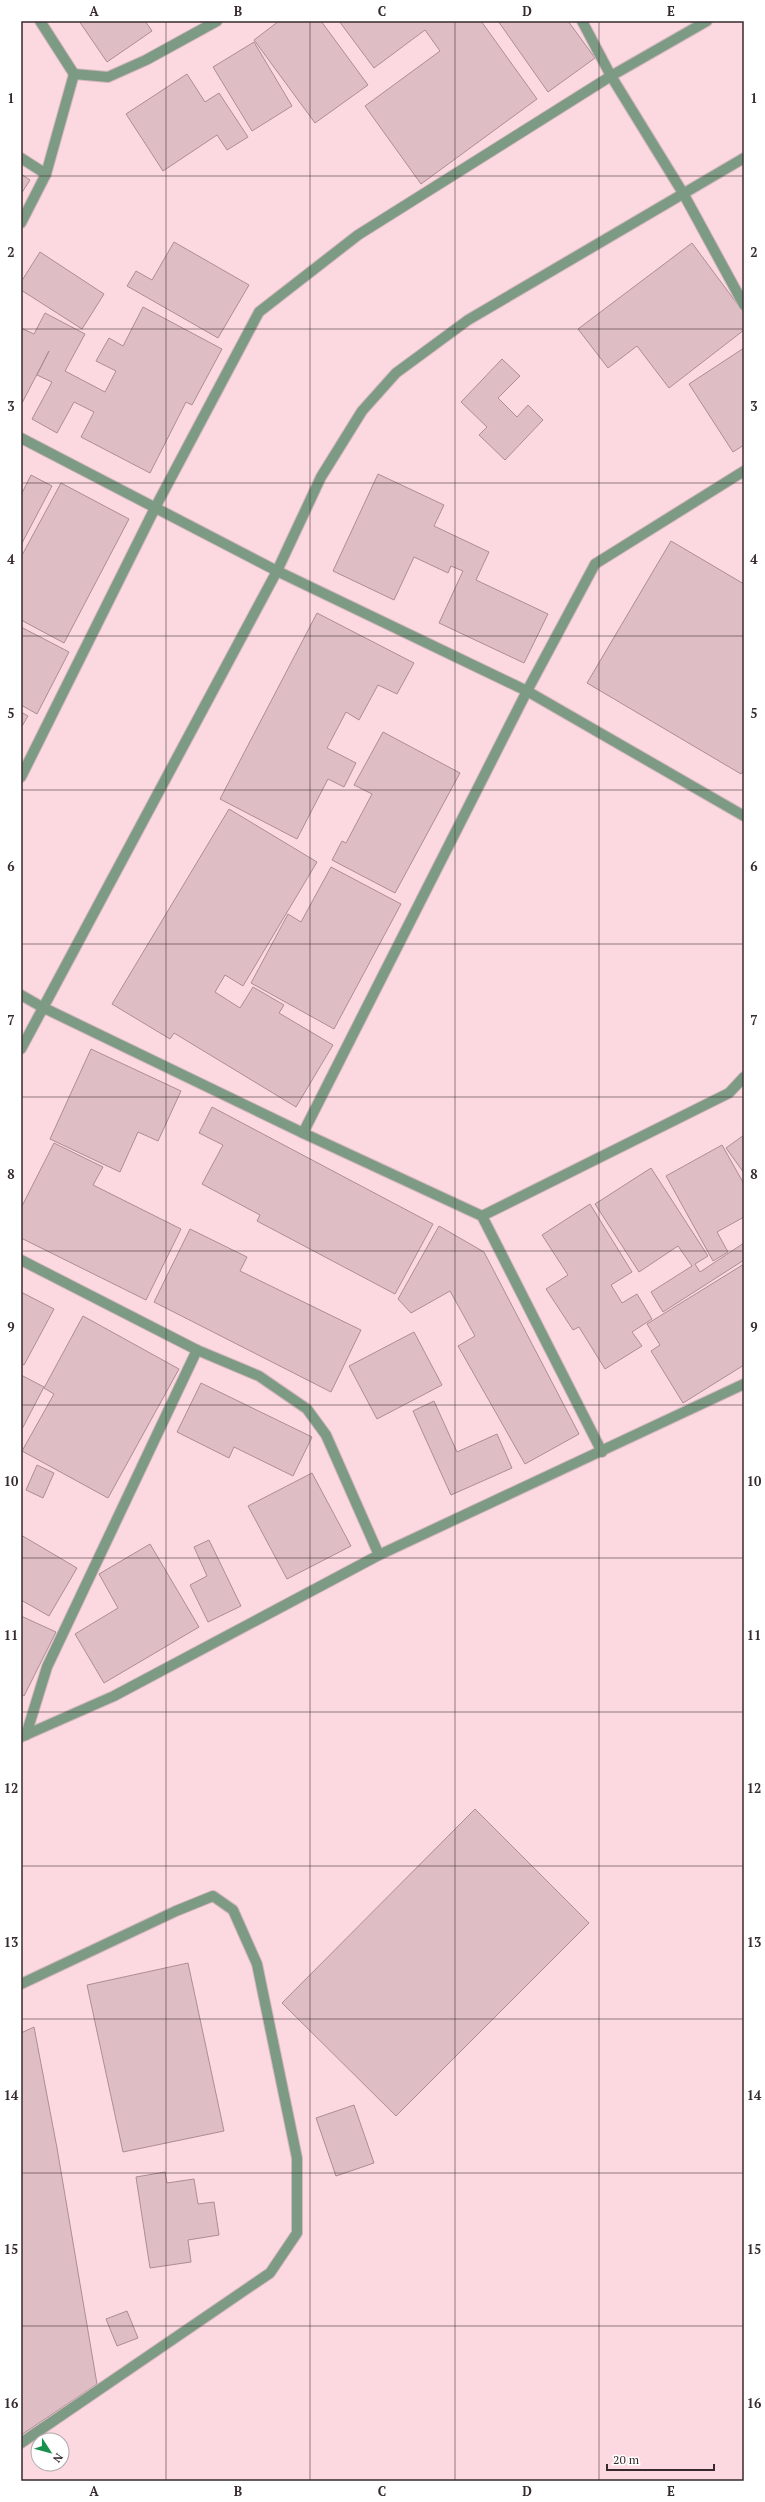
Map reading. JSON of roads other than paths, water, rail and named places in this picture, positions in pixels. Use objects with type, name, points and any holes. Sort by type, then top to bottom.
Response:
[{"type":"street","points":[[21,223],[46,174],[74,74],[40,21]]},
{"type":"street","points":[[74,74],[108,77],[146,60],[217,21]]},
{"type":"street","points":[[582,21],[611,76],[683,193],[744,305]]},
{"type":"street","points":[[21,777],[156,506],[259,312],[358,235],[611,76],[707,21]]},
{"type":"street","points":[[21,158],[46,174]]},
{"type":"street","points":[[21,1049],[42,1007],[277,571],[321,477],[362,411],[396,373],[468,320],[744,158]]},
{"type":"street","points":[[21,438],[156,506],[277,571],[527,690],[744,816]]},
{"type":"street","points":[[303,1133],[527,690],[595,564],[744,471]]},
{"type":"street","points":[[21,995],[42,1007],[303,1133],[482,1216],[602,1452]]},
{"type":"street","points":[[482,1216],[729,1093],[744,1077]]},
{"type":"street","points":[[21,1260],[197,1350],[259,1376],[307,1409],[326,1435],[379,1555]]},
{"type":"street","points":[[24,1736],[47,1667],[197,1350]]},
{"type":"street","points":[[24,1736],[114,1696],[379,1555],[602,1452],[744,1384]]},
{"type":"street","points":[[21,1984],[176,1911],[212,1896],[233,1910],[257,1964],[297,2158],[297,2233],[270,2272],[21,2442]]}]
